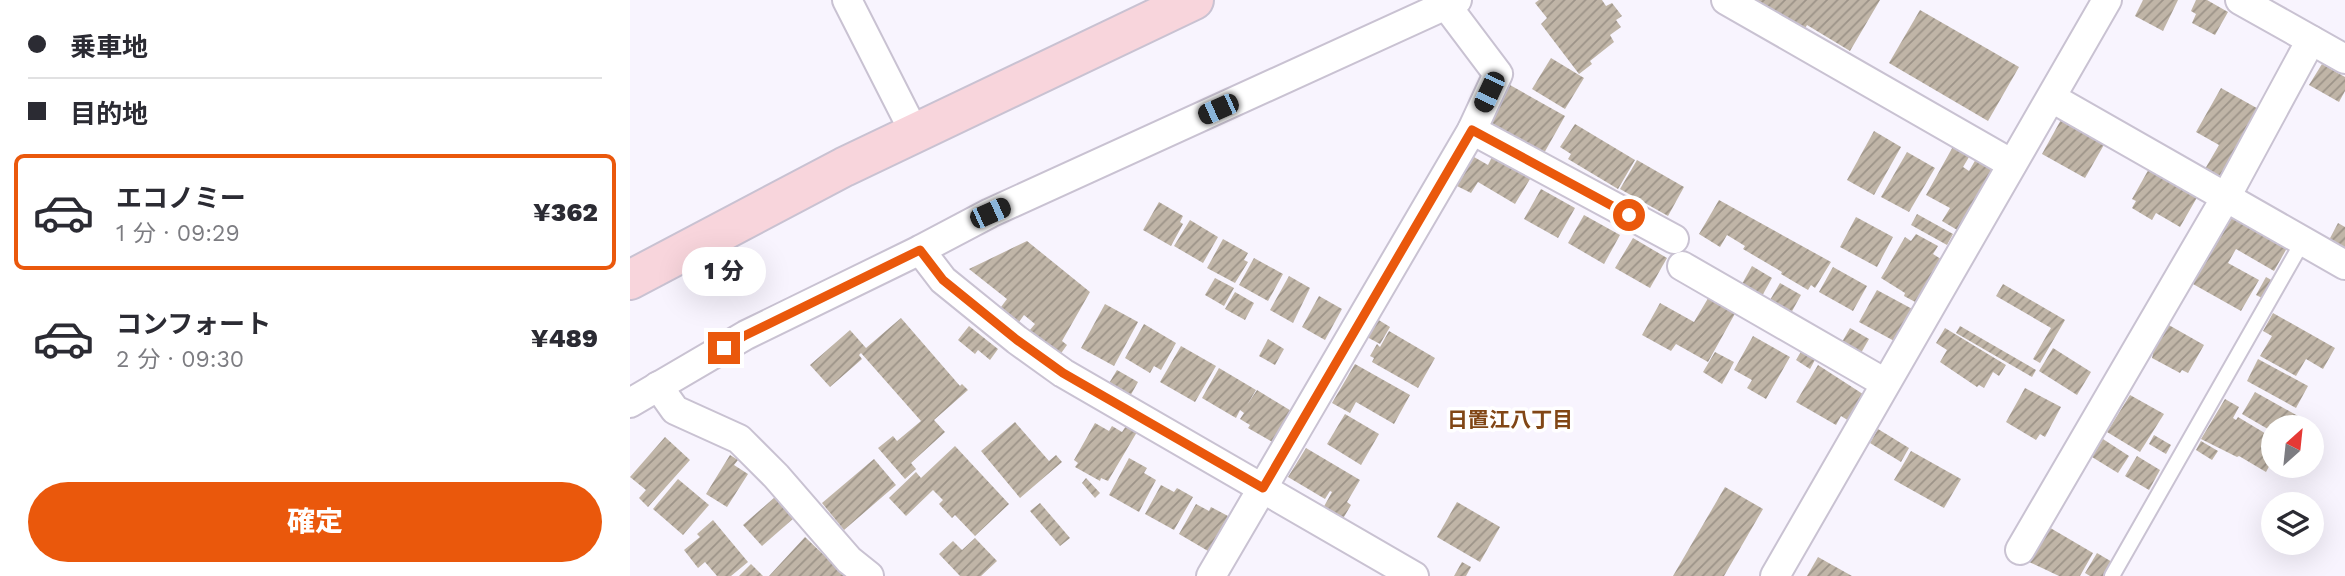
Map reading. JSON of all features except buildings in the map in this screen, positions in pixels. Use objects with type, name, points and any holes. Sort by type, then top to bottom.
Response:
[{"type":"street","points":[[847,0],[906,116]]},
{"type":"street","points":[[630,279],[845,167],[1194,0]]},
{"type":"street","points":[[1726,0],[2012,164]]},
{"type":"street","points":[[1775,576],[2107,0]]},
{"type":"street","points":[[2240,0],[2345,59]]},
{"type":"street","points":[[630,403],[746,335],[990,213],[1452,2],[1498,74],[1472,130],[1211,576]]},
{"type":"street","points":[[2020,550],[2226,197],[2311,40]]},
{"type":"street","points":[[2052,98],[2345,265]]},
{"type":"street","points":[[1472,130],[1678,253],[1885,383]]},
{"type":"street","points":[[920,250],[943,280],[1063,373],[1414,576]]},
{"type":"street","points":[[658,386],[675,410],[738,439],[776,476],[849,559],[869,576]]},
{"type":"lane","points":[[2112,576],[2304,241]]},
{"type":"district","name":"日置江八丁目","points":[[1510,419]]},
{"type":"route","points":[[724,348],[920,250],[943,280],[1063,373],[1263,488],[1472,130],[1629,215]]}]
